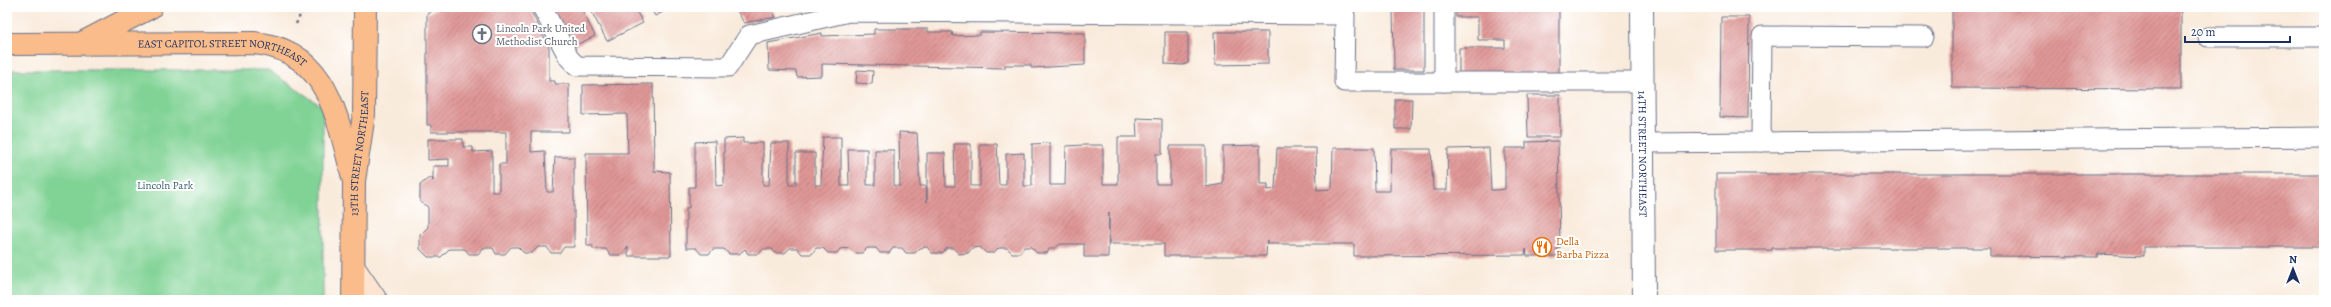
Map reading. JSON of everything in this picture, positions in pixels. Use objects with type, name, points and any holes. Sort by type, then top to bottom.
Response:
[{"type":"main road","points":[[81,44],[151,7]]},
{"type":"main road","name":"13TH STREET NORTHEAST","points":[[353,300],[354,181],[364,114],[365,7]]},
{"type":"main road","name":"EAST CAPITOL STREET NORTHEAST","points":[[7,44],[254,43],[272,45],[286,50],[302,60],[318,77],[326,90],[332,104],[354,181]]},
{"type":"main road","points":[[354,268],[376,300]]},
{"type":"street","name":"14TH STREET NORTHEAST","points":[[1642,7],[1644,300]]},
{"type":"lane","points":[[542,7],[569,58],[577,66],[728,67],[749,35],[849,12],[1345,15],[1344,82],[1643,82]]},
{"type":"lane","points":[[1444,7],[1444,82]]},
{"type":"lane","points":[[1761,142],[1762,36],[1924,37]]},
{"type":"lane","points":[[2208,37],[2324,37]]},
{"type":"lane","points":[[1644,143],[2324,137]]},
{"type":"path","points":[[295,29],[304,7]]},
{"type":"green space","name":"Lincoln Park","points":[[7,70],[268,70],[323,107],[323,300],[7,300]]},
{"type":"building","points":[[439,7],[529,7],[549,47],[549,81],[555,81],[555,84],[569,84],[569,132],[531,132],[531,152],[544,151],[545,153],[547,192],[553,192],[555,157],[574,157],[574,247],[564,247],[560,253],[551,253],[547,247],[538,247],[532,253],[524,253],[518,247],[511,247],[505,254],[496,254],[493,248],[483,248],[478,254],[469,254],[465,249],[449,249],[441,257],[428,257],[420,249],[420,235],[428,227],[428,207],[420,202],[420,185],[429,178],[432,178],[433,181],[433,166],[449,166],[449,159],[428,160],[428,139],[463,139],[463,147],[473,147],[473,152],[492,151],[492,192],[499,192],[499,164],[506,164],[506,132],[431,132],[431,125],[427,125],[427,14]]},
{"type":"building","points":[[549,7],[583,7],[581,8],[595,36],[570,48]]},
{"type":"building","points":[[589,7],[634,7],[643,23],[607,41]]},
{"type":"building","points":[[650,7],[673,7],[655,16]]},
{"type":"building","points":[[735,7],[770,7],[776,17],[744,23]]},
{"type":"building","points":[[1393,7],[1424,7],[1424,70],[1394,70]]},
{"type":"building","points":[[1456,7],[1559,7],[1559,80],[1459,75],[1459,48],[1505,48],[1505,40],[1478,40],[1478,17],[1456,17]]},
{"type":"building","points":[[1952,7],[2063,7],[2063,11],[2071,11],[2071,7],[2181,7],[2181,89],[1952,88]]},
{"type":"building","points":[[1721,17],[1749,17],[1748,118],[1720,117]]},
{"type":"building","points":[[874,29],[928,29],[928,32],[952,32],[953,36],[980,35],[980,32],[1085,33],[1085,65],[1031,68],[1031,65],[1005,65],[1005,68],[822,64],[822,76],[797,77],[796,71],[769,70],[768,43],[822,33],[822,36],[874,34]]},
{"type":"building","points":[[1165,32],[1188,32],[1188,63],[1183,65],[1165,64]]},
{"type":"building","points":[[1214,32],[1268,32],[1268,64],[1215,65]]},
{"type":"building","points":[[857,70],[873,71],[872,84],[856,83]]},
{"type":"building","points":[[653,84],[654,171],[670,172],[671,256],[628,256],[628,247],[622,255],[610,255],[606,249],[593,249],[593,246],[587,246],[586,153],[628,153],[627,114],[583,115],[583,85]]},
{"type":"building","points":[[1527,95],[1560,95],[1560,137],[1528,137]]},
{"type":"building","points":[[1395,99],[1412,99],[1411,129],[1395,129]]},
{"type":"building","points":[[1136,118],[1162,119],[1162,154],[1156,154],[1156,184],[1170,184],[1170,146],[1206,146],[1206,187],[1223,184],[1223,146],[1260,145],[1260,184],[1268,184],[1268,190],[1275,189],[1277,148],[1316,148],[1317,190],[1332,189],[1333,148],[1374,148],[1375,191],[1390,191],[1391,149],[1431,149],[1433,190],[1447,190],[1448,149],[1489,148],[1491,190],[1505,189],[1505,148],[1526,148],[1526,142],[1558,141],[1560,248],[1557,248],[1557,256],[1527,256],[1526,249],[1525,255],[1354,256],[1354,244],[1267,244],[1267,240],[1266,256],[1164,256],[1164,244],[1109,244],[1109,212],[1108,257],[1084,257],[1084,244],[1060,244],[1055,248],[1050,248],[1047,253],[1037,253],[1031,247],[1024,247],[1020,253],[1012,253],[1007,248],[999,248],[994,253],[986,253],[980,247],[972,248],[968,253],[959,254],[953,248],[947,248],[942,253],[932,253],[927,247],[920,248],[915,253],[906,253],[902,248],[893,248],[889,253],[880,253],[876,248],[867,248],[862,253],[855,253],[849,248],[840,249],[837,253],[828,253],[823,248],[816,248],[812,254],[802,254],[797,248],[790,248],[785,253],[775,253],[772,249],[763,249],[759,254],[748,254],[745,249],[739,254],[729,254],[724,249],[713,249],[709,254],[701,254],[696,248],[686,248],[686,208],[689,208],[689,187],[695,187],[695,142],[715,141],[716,186],[724,185],[724,139],[743,138],[743,143],[763,143],[763,185],[769,185],[771,143],[789,143],[789,185],[796,185],[796,153],[815,153],[815,185],[821,185],[823,137],[841,137],[841,186],[849,186],[848,149],[867,149],[867,185],[875,185],[875,150],[894,150],[894,186],[900,186],[899,132],[917,133],[920,186],[926,186],[927,202],[927,153],[945,153],[946,186],[955,186],[954,144],[971,144],[971,186],[980,186],[980,144],[997,144],[999,185],[1006,185],[1006,154],[1024,153],[1024,186],[1032,186],[1032,144],[1050,143],[1050,185],[1065,185],[1066,146],[1084,145],[1103,145],[1103,184],[1118,184],[1118,137],[1137,137]]},
{"type":"building","points":[[1716,174],[2324,174],[2324,247],[2144,247],[2144,256],[2098,254],[2098,257],[1990,256],[1990,248],[1772,248],[1772,250],[1716,250]]},
{"type":"place","name":"Lincoln Park United Methodist Church","points":[[482,34]]},
{"type":"place","name":"Della Barba Pizza","points":[[1542,247]]}]
